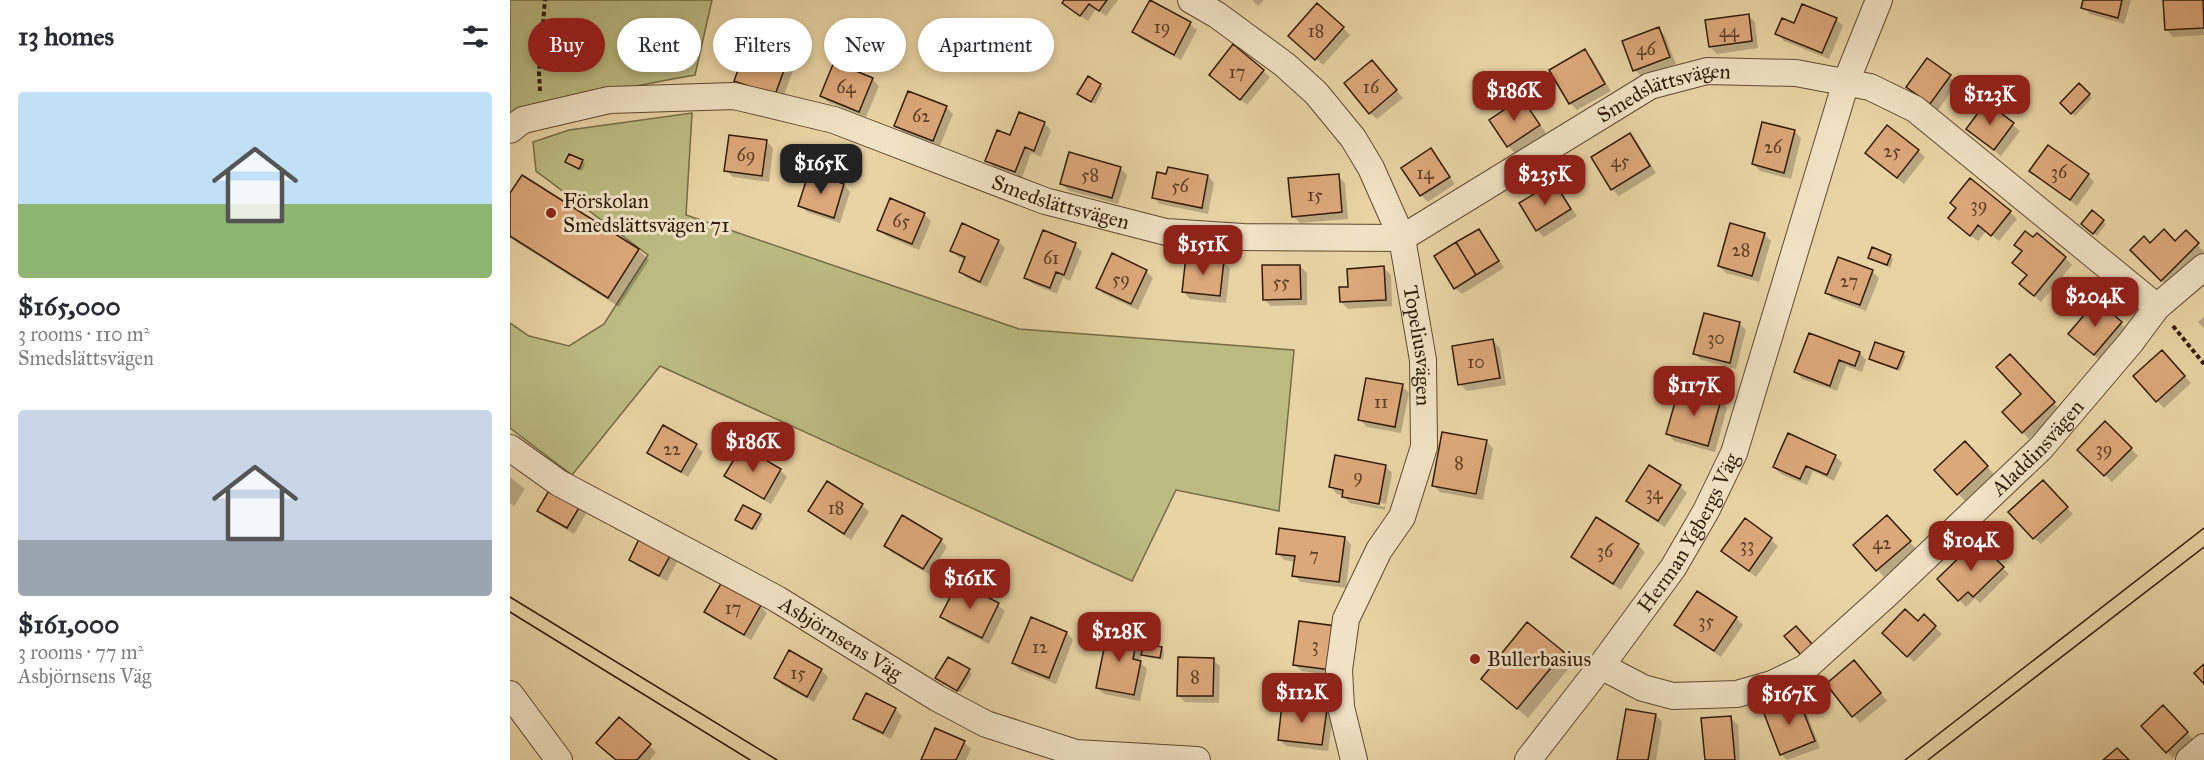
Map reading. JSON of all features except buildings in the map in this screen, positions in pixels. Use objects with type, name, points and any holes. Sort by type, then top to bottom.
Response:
[{"type":"street","name":"Topeliusvägen","points":[[1191,0],[1217,15],[1316,93],[1353,138],[1371,168],[1402,238],[1423,360],[1424,447],[1402,517],[1379,550],[1346,619],[1339,670],[1341,707],[1354,760]]},
{"type":"street","name":"Herman Ygbergs Väg","points":[[1528,760],[1673,568],[1706,511],[1734,453],[1846,82],[1879,0]]},
{"type":"street","name":"Smedslättsvägen","points":[[510,130],[524,120],[609,100],[734,96],[834,120],[1045,201],[1166,232],[1254,237],[1402,238],[1650,86],[1707,71],[1796,72],[1870,87],[1915,109],[2157,307]]},
{"type":"street","name":"Aladdinsvägen","points":[[1601,666],[1642,688],[1673,696],[1737,694],[1772,684],[1805,668],[1886,595],[2041,448],[2131,342],[2157,307],[2204,267]]},
{"type":"street","name":"Asbjörnsens Väg","points":[[510,448],[559,483],[777,599],[937,698],[986,724],[1076,753],[1197,760]]},
{"type":"street","points":[[510,694],[559,760]]},
{"type":"street","points":[[2189,760],[2204,747]]},
{"type":"path","points":[[541,116],[539,73],[545,0]]},
{"type":"path","points":[[2157,307],[2204,364]]},
{"type":"green space","points":[[510,0],[712,0],[701,49],[701,18],[617,18],[617,72],[696,72],[695,75],[602,94],[510,119]]},
{"type":"green space","points":[[692,113],[686,215],[1019,329],[1294,350],[1279,511],[1176,490],[1132,581],[660,366],[572,475],[510,428],[510,323],[529,336],[569,346],[604,324],[648,255],[536,171],[533,142],[569,130]]},
{"type":"tram line","points":[[1905,760],[2204,528]]},
{"type":"tram line","points":[[1928,760],[2204,547]]},
{"type":"tram line","points":[[510,597],[777,760]]},
{"type":"tram line","points":[[510,612],[750,760]]},
{"type":"place","name":"Förskolan Smedslättsvägen 71","points":[[551,213]]},
{"type":"place","name":"Bullerbasius","points":[[1475,659]]}]
